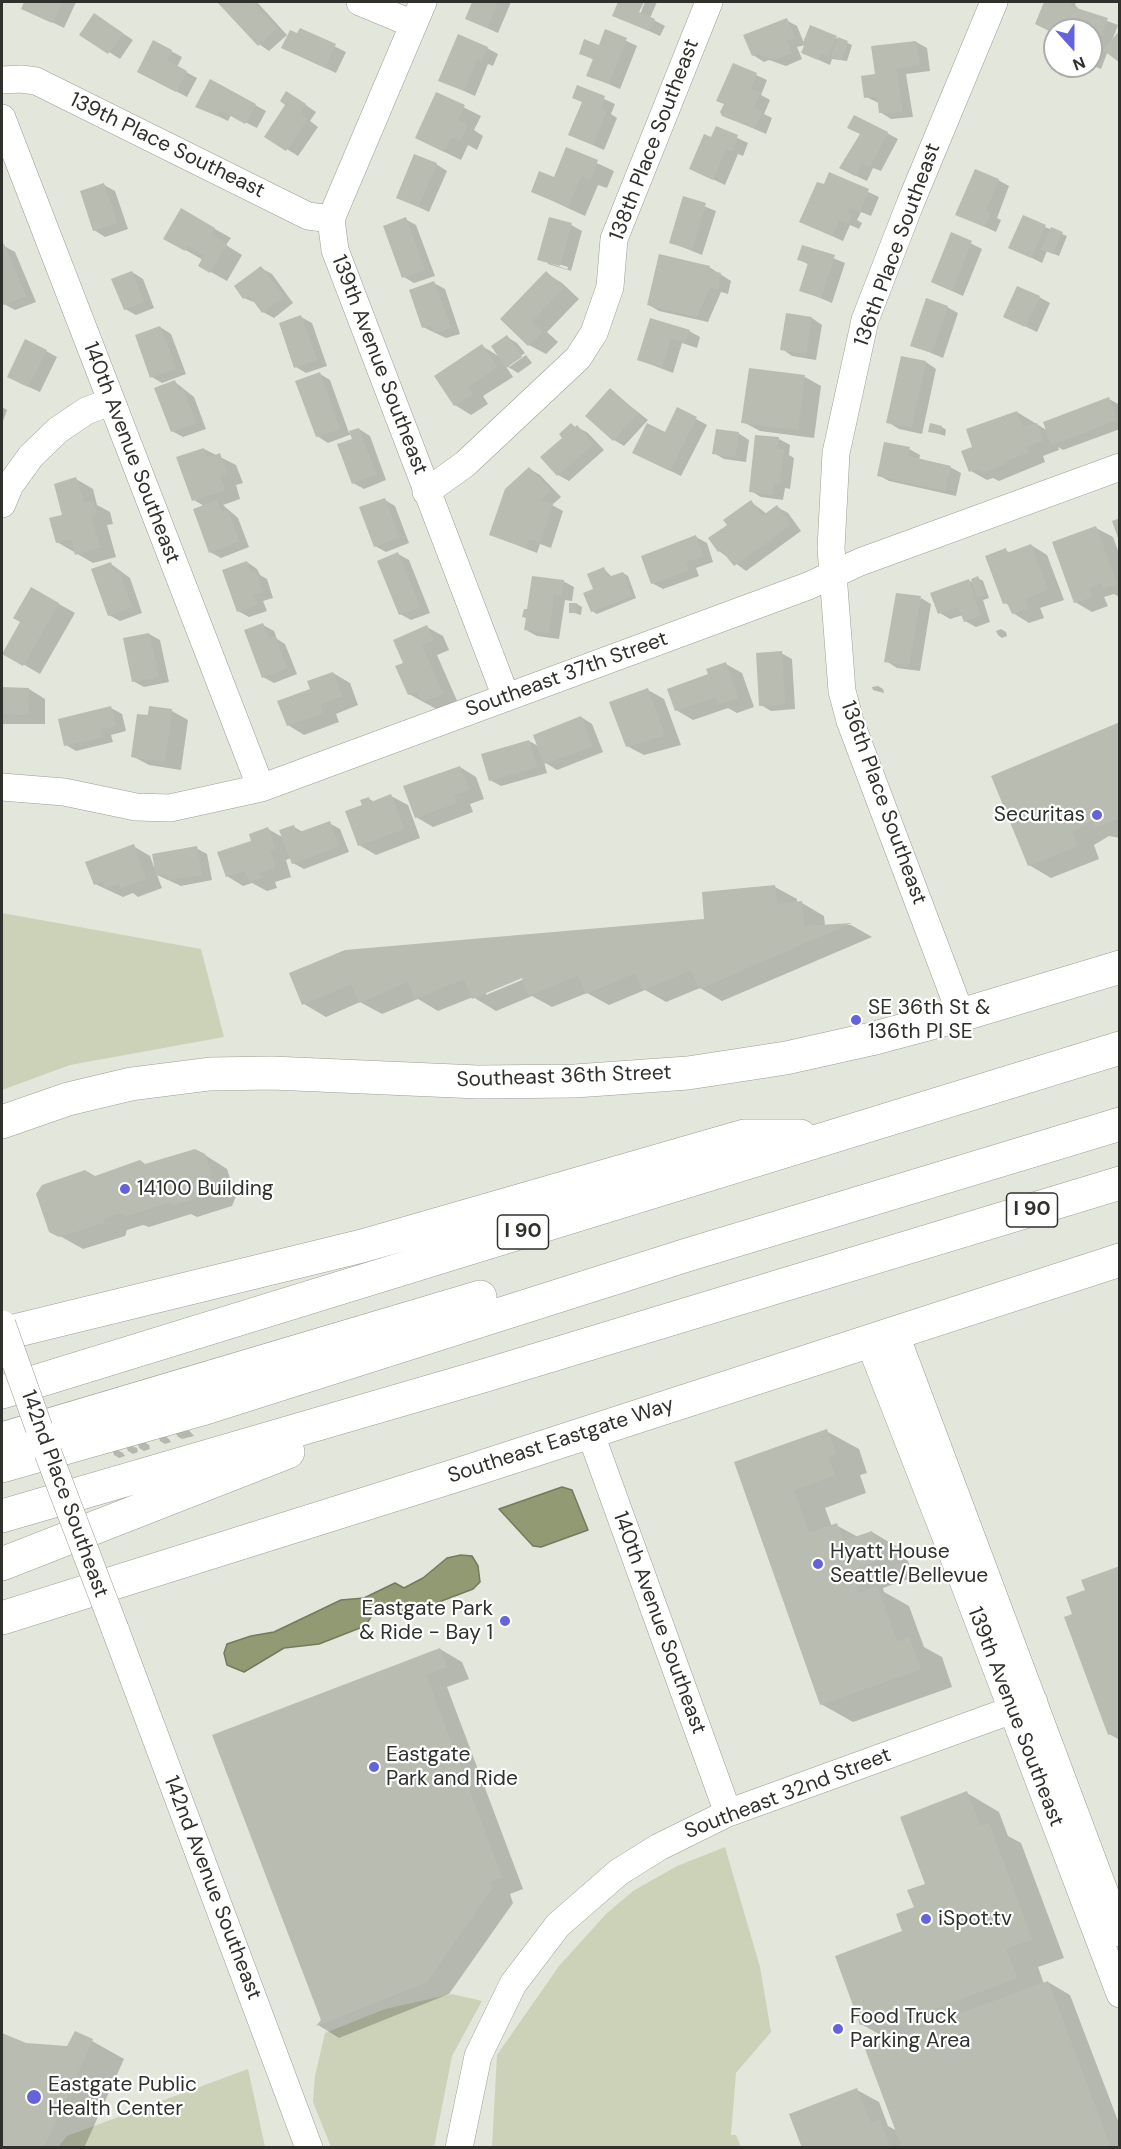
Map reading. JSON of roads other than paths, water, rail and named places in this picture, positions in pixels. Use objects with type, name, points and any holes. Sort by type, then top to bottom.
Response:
[{"type":"main road","name":"Southeast 36th Street","points":[[2,1122],[68,1100],[130,1084],[210,1074],[272,1072],[478,1082],[575,1081],[688,1073],[786,1058],[961,1015],[1119,967]]},
{"type":"main road","name":"I 90","points":[[2,1392],[1119,1048]]},
{"type":"main road","points":[[198,1396],[1119,1106]]},
{"type":"main road","points":[[2,1466],[44,1441],[687,1255],[1119,1124]]},
{"type":"main road","points":[[2,1334],[363,1246],[744,1136],[832,1136]]},
{"type":"main road","name":"I 90","points":[[2,1516],[483,1376],[1119,1184]]},
{"type":"main road","name":"Southeast Eastgate Way","points":[[2,1618],[590,1432],[1119,1260]]},
{"type":"main road","points":[[2,1382],[214,1327]]},
{"type":"main road","points":[[2,1564],[483,1376]]},
{"type":"main road","points":[[2,1439],[44,1441]]},
{"type":"street","points":[[331,219],[418,13],[360,2]]},
{"type":"street","name":"138th Place Southeast","points":[[426,492],[465,464],[578,358],[594,333],[610,287],[614,239],[709,2]]},
{"type":"street","name":"136th Place Southeast","points":[[961,1015],[850,722],[842,691],[831,548],[836,453],[866,320],[988,3]]},
{"type":"street","name":"139th Place Southeast","points":[[2,80],[36,81],[308,216],[331,219]]},
{"type":"street","name":"140th Avenue Southeast","points":[[2,118],[261,788]]},
{"type":"street","name":"139th Avenue Southeast","points":[[331,219],[335,250],[506,697]]},
{"type":"street","points":[[2,504],[10,485],[31,456],[58,430],[86,411],[110,402]]},
{"type":"street","name":"Southeast 37th Street","points":[[2,787],[64,792],[136,807],[170,808],[206,802],[261,788],[808,586],[832,574],[1119,467]]},
{"type":"street","name":"142nd Place Southeast","points":[[2,1324],[115,1629]]},
{"type":"street","name":"139th Avenue Southeast","points":[[882,1337],[1024,1706],[1119,1933]]},
{"type":"street","name":"140th Avenue Southeast","points":[[590,1432],[728,1813]]},
{"type":"street","name":"142nd Avenue Southeast","points":[[115,1629],[308,2143]]},
{"type":"street","name":"139th Avenue Southeast","points":[[1024,1706],[1119,1994]]},
{"type":"street","name":"Southeast 32nd Street","points":[[459,2148],[478,2056],[513,1984],[558,1925],[619,1872],[659,1847],[728,1813],[1024,1706]]},
{"type":"place","name":"Securitas","points":[[1097,815]]},
{"type":"place","name":"SE 36th St & 136th Pl SE","points":[[856,1020]]},
{"type":"place","name":"14100 Building","points":[[125,1189]]},
{"type":"place","name":"Hyatt House Seattle/Bellevue","points":[[818,1564]]},
{"type":"place","name":"Eastgate Park & Ride - Bay 1","points":[[505,1621]]},
{"type":"place","name":"Eastgate Park and Ride","points":[[374,1767]]},
{"type":"place","name":"iSpot.tv","points":[[926,1919]]},
{"type":"place","name":"Food Truck Parking Area","points":[[838,2029]]},
{"type":"place","name":"Eastgate Public Health Center","points":[[34,2097]]}]
